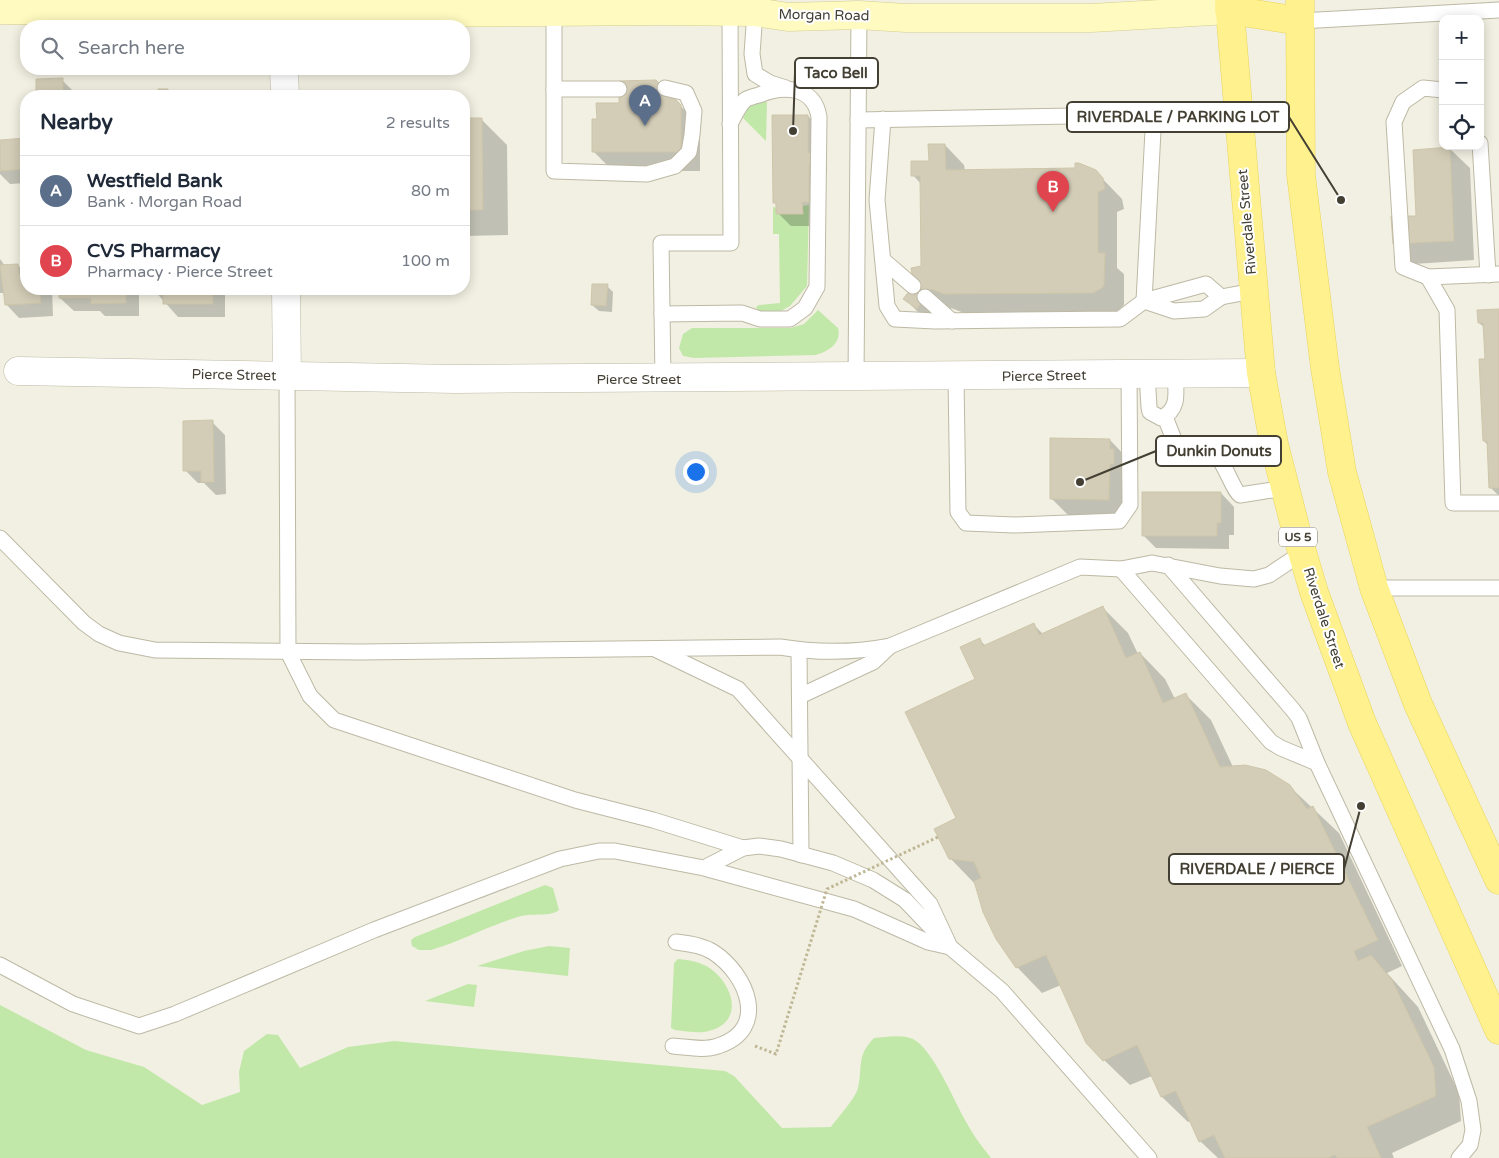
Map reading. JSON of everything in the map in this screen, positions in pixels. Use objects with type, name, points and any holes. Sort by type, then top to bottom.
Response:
[{"type":"main road","name":"Morgan Road","points":[[0,10],[282,13],[742,12],[798,9],[859,15],[941,9],[1091,18],[1235,3]]},
{"type":"main road","points":[[1235,3],[1300,10],[1301,175],[1325,368],[1342,472],[1374,588],[1418,704],[1499,880]]},
{"type":"main road","name":"Riverdale Street","points":[[1235,3],[1253,291],[1261,373],[1285,488],[1302,553],[1340,668],[1362,723],[1499,1030]]},
{"type":"main road","points":[[1472,971],[1499,1002]]},
{"type":"street","points":[[284,75],[284,90]]},
{"type":"street","points":[[286,295],[287,376]]},
{"type":"street","name":"Pierce Street","points":[[18,372],[663,379],[1261,373]]},
{"type":"lane","points":[[1300,10],[1499,10]]},
{"type":"lane","points":[[554,12],[554,171],[647,174],[675,166],[689,152],[694,111],[686,92],[665,88]]},
{"type":"lane","points":[[662,314],[742,312],[760,319],[790,318],[805,308],[817,287],[819,117],[812,99],[799,91],[770,83],[755,74],[742,12]]},
{"type":"lane","points":[[663,379],[661,243],[730,243],[730,124],[742,12]]},
{"type":"lane","points":[[856,377],[859,15]]},
{"type":"lane","points":[[730,124],[744,100],[770,90],[787,88]]},
{"type":"lane","points":[[1439,90],[1423,88],[1403,102],[1394,122],[1403,267],[1428,277],[1493,274],[1481,150]]},
{"type":"lane","points":[[554,89],[619,89]]},
{"type":"lane","points":[[858,120],[1130,115],[1146,118],[1153,131],[1144,301]]},
{"type":"lane","points":[[883,119],[877,200],[887,306],[896,319],[952,321],[1120,319],[1144,301],[1206,284],[1221,297]]},
{"type":"lane","points":[[883,260],[913,286]]},
{"type":"lane","points":[[1428,277],[1447,310],[1454,503],[1499,504]]},
{"type":"lane","points":[[1144,301],[1174,311],[1204,309],[1221,297],[1253,291]]},
{"type":"lane","points":[[925,298],[952,321]]},
{"type":"lane","points":[[1138,374],[1150,412],[1161,418],[1170,415],[1174,409],[1175,374]]},
{"type":"lane","points":[[956,377],[958,512],[966,523],[1014,525],[1119,521],[1130,505],[1138,374]]},
{"type":"lane","points":[[287,376],[288,652],[310,696],[334,720],[575,800],[653,820],[743,848]]},
{"type":"lane","points":[[1165,416],[1177,447],[1188,452],[1217,456],[1223,463],[1234,488],[1240,495],[1285,488]]},
{"type":"lane","points":[[0,538],[84,623],[99,634],[120,643],[155,650],[288,652],[780,647],[809,652],[867,650],[890,646],[1080,567],[1121,569],[1152,563],[1220,576],[1254,579],[1269,575],[1302,553]]},
{"type":"lane","points":[[1168,565],[1299,718],[1317,763],[1452,1049],[1469,1102],[1473,1130],[1470,1145],[1459,1158]]},
{"type":"lane","points":[[1121,569],[1271,742],[1317,763]]},
{"type":"lane","points":[[1374,588],[1499,588]]},
{"type":"lane","points":[[800,696],[873,662],[890,646]]},
{"type":"lane","points":[[654,648],[738,688],[930,904],[950,947]]},
{"type":"lane","points":[[799,650],[801,855]]},
{"type":"lane","points":[[704,868],[743,848],[759,846],[833,864],[873,880],[905,900],[950,947],[1002,991],[1118,1120],[1149,1158]]},
{"type":"lane","points":[[0,965],[72,1004],[139,1026],[175,1014],[392,923],[572,855],[599,851],[615,851],[704,868],[854,909],[928,942],[950,947]]},
{"type":"lane","points":[[672,1046],[710,1048],[728,1042],[744,1028],[749,1012],[746,993],[740,980],[726,961],[702,946],[676,942]]},
{"type":"lane","points":[[1118,1120],[1158,1158]]},
{"type":"path","points":[[755,1046],[776,1054],[827,889],[938,837]]},
{"type":"green space","points":[[760,101],[767,102],[766,141],[743,118],[749,105]]},
{"type":"green space","points":[[809,205],[807,286],[790,306],[781,311],[758,311],[756,307],[759,305],[780,303],[779,234],[773,234],[773,207],[803,213],[803,206]]},
{"type":"green space","points":[[818,310],[838,328],[839,333],[833,346],[816,355],[694,358],[683,356],[679,348],[683,334],[692,328],[791,328],[804,324]]},
{"type":"green space","points":[[545,885],[553,888],[559,910],[555,912],[521,916],[431,950],[419,950],[412,946],[411,940],[415,937]]},
{"type":"green space","points":[[549,946],[570,948],[568,976],[477,966],[524,951]]},
{"type":"green space","points":[[678,959],[695,962],[711,969],[725,985],[732,1003],[731,1012],[727,1020],[720,1026],[701,1032],[671,1028],[674,963]]},
{"type":"green space","points":[[468,984],[477,985],[474,1007],[425,1001]]},
{"type":"green space","points":[[0,1005],[86,1050],[144,1067],[202,1105],[240,1092],[239,1072],[244,1051],[267,1034],[278,1035],[300,1068],[348,1047],[394,1041],[725,1071],[734,1076],[782,1128],[831,1127],[850,1103],[858,1088],[862,1056],[868,1044],[874,1038],[904,1037],[913,1039],[928,1053],[971,1130],[991,1158],[0,1158]]},
{"type":"building","points":[[63,78],[63,90],[36,90],[36,79]]},
{"type":"building","points":[[656,80],[681,105],[681,152],[592,152],[592,119],[597,119],[596,103],[619,103],[619,81]]},
{"type":"building","points":[[772,115],[808,115],[808,153],[814,153],[814,163],[809,164],[809,202],[802,202],[803,214],[776,214],[776,203],[773,203]]},
{"type":"building","points":[[470,118],[482,118],[483,210],[470,210]]},
{"type":"building","points":[[20,138],[20,169],[0,171],[0,140]]},
{"type":"building","points":[[928,144],[945,144],[946,170],[1075,168],[1075,163],[1079,163],[1096,170],[1103,178],[1105,189],[1098,192],[1098,253],[1105,253],[1104,285],[1102,288],[1093,293],[944,294],[931,289],[917,309],[903,299],[914,285],[911,268],[921,266],[920,176],[911,176],[911,161],[929,161]]},
{"type":"building","points":[[1439,148],[1439,150],[1450,150],[1454,241],[1393,244],[1391,216],[1416,216],[1413,150]]},
{"type":"building","points":[[18,264],[20,295],[40,295],[41,303],[5,305],[0,265]]},
{"type":"building","points":[[592,284],[608,284],[606,306],[591,305]]},
{"type":"building","points":[[59,295],[126,295],[126,303],[91,304],[91,298],[59,298]]},
{"type":"building","points":[[163,295],[213,295],[213,304],[163,304]]},
{"type":"building","points":[[1499,309],[1499,488],[1489,488],[1487,441],[1483,441],[1479,359],[1485,359],[1483,323],[1478,323],[1477,310]]},
{"type":"building","points":[[213,420],[214,482],[201,482],[201,471],[183,471],[183,421]]},
{"type":"building","points":[[1050,438],[1110,439],[1110,449],[1114,449],[1114,464],[1110,464],[1109,500],[1050,499]]},
{"type":"building","points":[[1142,492],[1221,492],[1221,523],[1217,523],[1217,536],[1142,536]]},
{"type":"building","points":[[1103,606],[1126,658],[1140,652],[1163,703],[1186,693],[1220,767],[1245,765],[1266,770],[1290,785],[1307,809],[1313,806],[1378,940],[1354,951],[1358,961],[1371,955],[1392,980],[1434,1067],[1436,1096],[1367,1127],[1381,1158],[1337,1158],[1335,1155],[1328,1158],[1225,1158],[1214,1135],[1199,1142],[1176,1091],[1161,1097],[1137,1045],[1103,1061],[1086,1043],[1046,955],[1016,968],[996,939],[983,912],[974,881],[981,878],[974,862],[949,859],[934,829],[956,818],[905,712],[975,679],[960,647],[980,638],[983,646],[1034,623],[1039,635]]},
{"type":"place","name":"Westfield Bank","points":[[645,126]]},
{"type":"place","name":"Taco Bell","points":[[793,131]]},
{"type":"place","name":"RIVERDALE / PARKING LOT","points":[[1341,200]]},
{"type":"place","name":"CVS Pharmacy","points":[[1053,212]]},
{"type":"place","name":"Dunkin Donuts","points":[[1080,482]]},
{"type":"place","name":"RIVERDALE / PIERCE","points":[[1361,806]]}]
